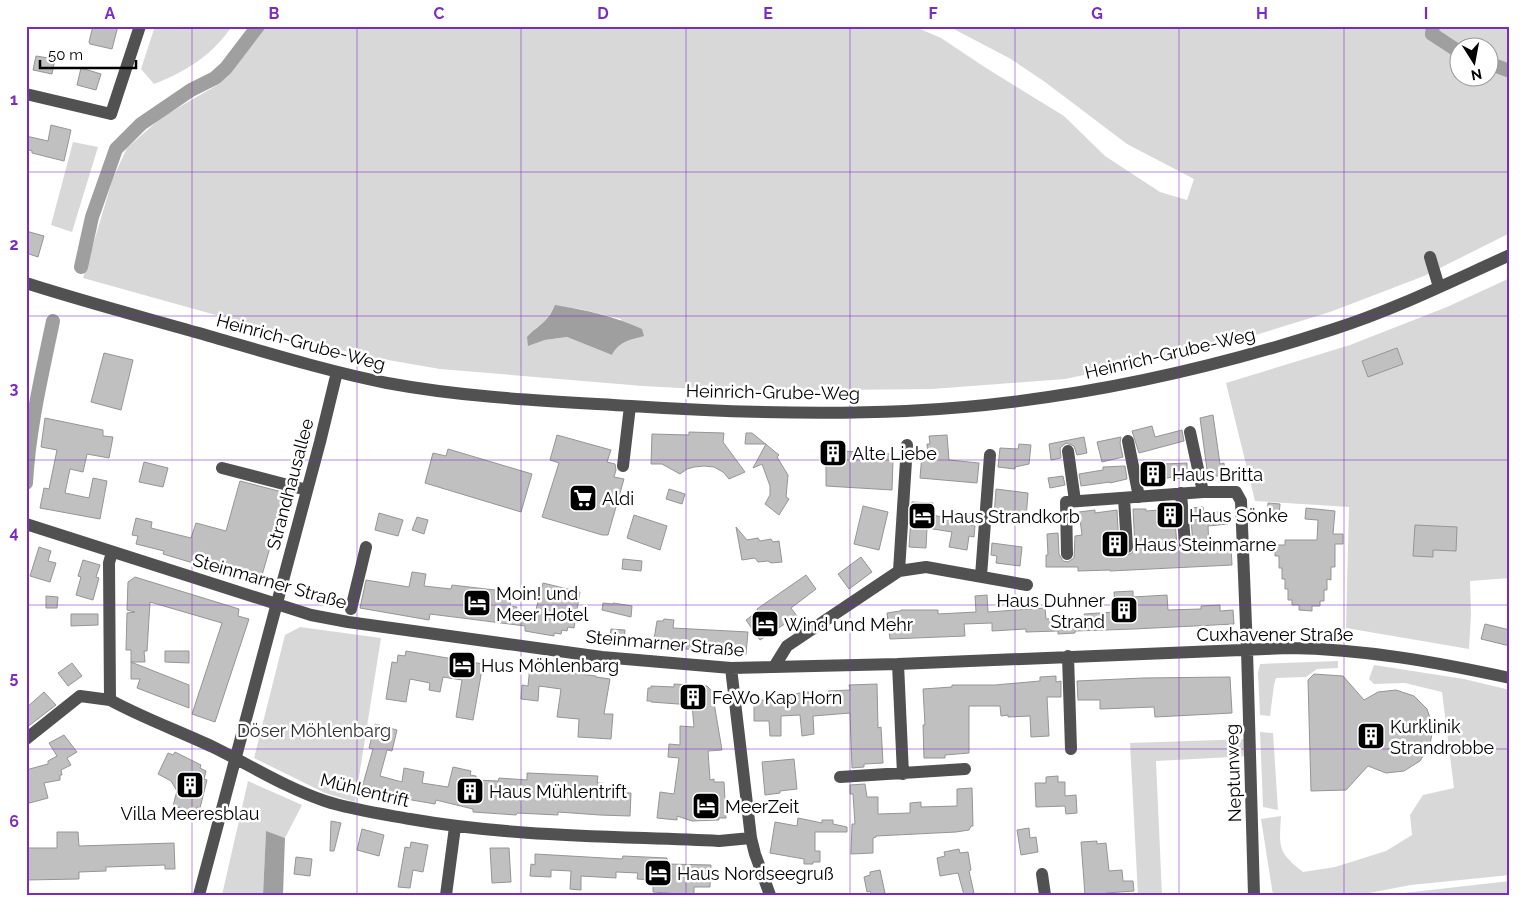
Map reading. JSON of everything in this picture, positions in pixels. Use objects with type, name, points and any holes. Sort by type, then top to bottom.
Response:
[{"type":"street","points":[[26,94],[111,114],[140,26]]},
{"type":"street","name":"Heinrich-Grube-Weg","points":[[26,282],[336,372],[450,392],[503,398],[630,406],[758,411],[907,411],[1012,402],[1123,383],[1250,355],[1337,328],[1440,287],[1510,255]]},
{"type":"street","points":[[1430,258],[1440,287]]},
{"type":"street","name":"Strandhausallee","points":[[199,895],[320,442],[336,372]]},
{"type":"street","points":[[623,466],[630,406]]},
{"type":"street","points":[[1067,554],[1066,502],[1203,492],[1190,432]]},
{"type":"street","points":[[1128,440],[1139,497]]},
{"type":"street","points":[[899,571],[907,445]]},
{"type":"street","points":[[1068,452],[1075,501]]},
{"type":"street","points":[[981,576],[990,455]]},
{"type":"street","points":[[222,468],[307,490]]},
{"type":"street","name":"Neptunweg","points":[[1203,492],[1236,492],[1241,501],[1254,895]]},
{"type":"street","points":[[1181,494],[1185,544]]},
{"type":"street","points":[[1124,498],[1127,547]]},
{"type":"street","name":"Steinmarner Straße","points":[[26,524],[310,615],[348,622],[592,655],[731,668],[1019,659]]},
{"type":"street","points":[[351,609],[366,547]]},
{"type":"street","points":[[110,700],[109,563],[112,552]]},
{"type":"street","points":[[774,667],[788,646],[899,571],[926,567],[1027,585]]},
{"type":"street","name":"Cuxhavener Straße","points":[[1019,659],[1307,648],[1359,651],[1436,662],[1510,678]]},
{"type":"street","points":[[1068,656],[1071,749]]},
{"type":"street","points":[[898,664],[902,774]]},
{"type":"street","points":[[731,668],[751,838],[770,895]]},
{"type":"street","name":"Mühlentrift","points":[[26,739],[80,696],[110,700],[306,794],[367,812],[455,827],[493,831],[719,841],[751,838]]},
{"type":"street","points":[[840,777],[965,769]]},
{"type":"street","points":[[446,895],[455,827]]},
{"type":"street","points":[[1042,874],[1045,895]]},
{"type":"green space","points":[[155,26],[232,26],[216,46],[198,61],[177,74],[154,84],[141,69]]},
{"type":"green space","points":[[263,26],[913,26],[941,38],[1064,116],[1105,156],[1160,192],[1187,200],[1194,179],[1127,144],[1045,82],[1011,59],[948,26],[1430,26],[1431,38],[1448,48],[1448,88],[1498,88],[1498,38],[1448,38],[1448,42],[1437,32],[1438,26],[1510,26],[1510,233],[1424,276],[1330,312],[1217,347],[1065,379],[932,389],[736,391],[643,386],[440,369],[359,355],[83,278],[113,178],[127,148],[162,117],[219,84]],"holes":[[[555,306],[580,309],[621,319],[622,343],[616,347],[612,355],[567,337],[545,340],[528,346],[536,328],[544,324]]]},
{"type":"green space","points":[[73,142],[98,147],[72,232],[51,225]]},
{"type":"green space","points":[[1510,278],[1510,578],[1470,581],[1469,649],[1346,628],[1349,507],[1255,501],[1226,383],[1350,345],[1447,307]]},
{"type":"green space","name":"Döser Möhlenbarg","points":[[300,627],[381,638],[355,802],[325,793],[254,758],[285,635]]},
{"type":"green space","points":[[1338,661],[1338,668],[1317,669],[1306,677],[1276,678],[1270,716],[1260,715],[1258,673],[1260,664]]},
{"type":"green space","points":[[1374,665],[1464,679],[1510,690],[1510,875],[1411,885],[1358,895],[1273,895],[1261,819],[1281,816],[1280,843],[1282,849],[1289,859],[1303,872],[1335,867],[1386,851],[1412,835],[1410,815],[1423,795],[1454,788],[1442,692],[1405,683],[1374,684],[1369,679]]},
{"type":"green space","points":[[1260,732],[1273,733],[1278,810],[1263,807]]},
{"type":"green space","points":[[1250,739],[1250,756],[1156,761],[1162,895],[1138,895],[1130,743]]},
{"type":"green space","points":[[248,781],[302,805],[285,838],[266,832],[263,895],[222,895]]},
{"type":"green space","points":[[1510,881],[1510,895],[1394,895],[1395,894]]},
{"type":"shaded area","points":[[555,305],[621,320],[642,329],[644,336],[622,344],[612,355],[567,337],[545,340],[528,346],[527,337],[546,320]]},
{"type":"shaded area","points":[[266,831],[285,838],[283,895],[263,895]]},
{"type":"building","points":[[93,26],[118,26],[112,49],[90,44]]},
{"type":"building","points":[[36,56],[55,59],[52,74],[33,70]]},
{"type":"building","points":[[81,68],[101,74],[96,90],[77,85]]},
{"type":"building","points":[[51,125],[71,130],[64,161],[32,153],[32,151],[26,149],[26,136],[48,141]]},
{"type":"building","points":[[26,231],[44,236],[38,257],[26,253]]},
{"type":"building","points":[[1397,348],[1403,364],[1368,377],[1362,361]]},
{"type":"building","points":[[104,353],[133,360],[121,410],[91,402]]},
{"type":"building","points":[[1213,415],[1220,464],[1224,463],[1225,475],[1208,477],[1200,418]]},
{"type":"building","points":[[45,418],[103,430],[103,436],[113,437],[109,458],[87,454],[83,472],[70,469],[65,493],[89,498],[93,478],[107,481],[100,519],[40,508],[44,488],[49,489],[57,450],[41,447]]},
{"type":"building","points":[[1152,426],[1155,437],[1182,430],[1184,441],[1139,453],[1132,431]]},
{"type":"building","points":[[689,432],[724,433],[723,442],[745,472],[729,479],[723,472],[714,467],[694,467],[680,474],[662,464],[651,464],[652,434],[689,435]]},
{"type":"building","points":[[746,433],[752,433],[766,444],[745,444]]},
{"type":"building","name":"Aldi","points":[[557,435],[611,450],[607,462],[615,464],[614,477],[624,479],[608,535],[602,535],[542,517],[559,463],[550,460]]},
{"type":"building","points":[[947,435],[949,460],[979,463],[977,483],[920,478],[922,454],[928,455],[927,444],[930,444],[929,436]]},
{"type":"building","points":[[1084,437],[1087,453],[1077,455],[1074,446],[1066,443],[1060,448],[1061,458],[1051,460],[1049,444]]},
{"type":"building","points":[[1121,437],[1120,443],[1123,457],[1102,462],[1097,442]]},
{"type":"building","points":[[766,444],[779,455],[777,457],[788,475],[786,497],[789,499],[779,515],[765,504],[770,495],[770,486],[762,464],[753,468]]},
{"type":"building","points":[[1019,444],[1031,445],[1029,464],[1015,467],[1015,469],[998,467],[1000,448],[1018,449]]},
{"type":"building","points":[[448,449],[532,474],[521,512],[425,483],[433,453],[446,456]]},
{"type":"building","points":[[826,450],[891,454],[891,460],[893,460],[892,490],[826,486]]},
{"type":"building","points":[[144,462],[168,468],[163,487],[139,482]]},
{"type":"building","points":[[1187,463],[1187,478],[1173,479],[1173,477],[1144,482],[1141,465]]},
{"type":"building","points":[[1125,466],[1127,479],[1081,486],[1079,474],[1103,470],[1103,467]]},
{"type":"building","points":[[1063,476],[1065,485],[1050,488],[1048,478]]},
{"type":"building","points":[[240,481],[286,493],[262,575],[253,581],[163,554],[164,551],[136,544],[138,536],[132,535],[136,518],[152,522],[151,528],[191,538],[196,523],[226,531]]},
{"type":"building","points":[[669,489],[685,494],[682,504],[666,499]]},
{"type":"building","points":[[996,489],[1028,493],[1026,519],[994,516]]},
{"type":"building","points":[[912,502],[933,503],[932,515],[953,519],[954,514],[972,517],[971,525],[975,526],[974,537],[969,536],[967,550],[949,547],[952,532],[927,528],[926,548],[909,547]]},
{"type":"building","points":[[1268,503],[1280,504],[1279,516],[1267,515]]},
{"type":"building","points":[[863,506],[888,512],[879,550],[854,544]]},
{"type":"building","points":[[1203,507],[1204,513],[1227,511],[1228,524],[1208,526],[1209,547],[1231,546],[1232,565],[1110,571],[1078,571],[1078,567],[1046,567],[1046,555],[1048,555],[1047,534],[1058,533],[1059,554],[1063,561],[1068,562],[1074,558],[1075,536],[1082,535],[1079,512],[1095,510],[1095,513],[1117,510],[1119,548],[1123,554],[1127,555],[1132,553],[1135,547],[1133,509],[1146,509],[1146,511],[1174,509],[1177,545],[1179,549],[1185,552],[1190,550],[1193,544],[1190,508]]},
{"type":"building","points":[[1306,508],[1335,511],[1333,534],[1343,534],[1343,544],[1335,544],[1335,567],[1331,567],[1331,580],[1327,579],[1324,601],[1320,601],[1320,606],[1312,606],[1312,611],[1299,610],[1299,605],[1292,605],[1292,600],[1288,600],[1288,589],[1285,589],[1285,579],[1282,579],[1282,568],[1279,568],[1279,556],[1275,556],[1275,545],[1285,545],[1285,540],[1317,540],[1318,520],[1305,519]]},
{"type":"building","points":[[379,513],[403,520],[398,536],[375,530]]},
{"type":"building","points":[[634,515],[667,526],[660,550],[627,538]]},
{"type":"building","points":[[417,517],[428,520],[424,534],[412,530]]},
{"type":"building","points":[[1415,525],[1457,527],[1456,551],[1433,550],[1433,557],[1413,556]]},
{"type":"building","points":[[736,527],[747,540],[758,538],[760,541],[771,539],[773,542],[779,541],[782,562],[758,562],[755,558],[742,560]]},
{"type":"building","points":[[992,543],[1022,547],[1020,566],[996,563],[997,556],[991,555]]},
{"type":"building","points":[[39,547],[51,551],[48,561],[56,563],[50,582],[30,576]]},
{"type":"building","points":[[861,557],[872,572],[849,589],[838,574]]},
{"type":"building","points":[[623,559],[642,561],[641,571],[622,569]]},
{"type":"building","points":[[83,560],[100,565],[96,577],[99,578],[93,600],[76,595],[81,577],[78,576]]},
{"type":"building","points":[[412,572],[426,574],[424,586],[451,589],[452,585],[512,592],[510,606],[517,607],[516,610],[535,613],[543,583],[580,592],[574,628],[568,627],[567,631],[562,630],[561,634],[554,633],[554,636],[525,631],[525,626],[430,614],[429,620],[360,608],[366,580],[409,587]]},
{"type":"building","points":[[806,575],[816,589],[791,608],[797,616],[760,640],[746,620],[758,611],[757,609]]},
{"type":"building","points":[[135,577],[239,609],[238,616],[249,619],[215,722],[192,714],[222,623],[150,602],[147,651],[144,651],[145,662],[131,662],[131,650],[126,650],[127,613],[135,612],[127,610],[128,582]]},
{"type":"building","points":[[1133,591],[1133,597],[1167,595],[1168,610],[1201,609],[1201,606],[1220,605],[1220,611],[1233,610],[1234,624],[1075,631],[1075,633],[1058,634],[1058,631],[1026,632],[1026,629],[992,631],[992,623],[964,624],[965,636],[890,639],[887,613],[901,610],[938,610],[938,614],[976,612],[975,596],[987,595],[988,612],[1045,608],[1046,619],[1085,617],[1084,614],[1115,612],[1114,592]]},
{"type":"building","points":[[46,596],[58,597],[57,608],[46,608]]},
{"type":"building","points":[[603,603],[632,606],[631,617],[602,610]]},
{"type":"building","points":[[71,614],[98,614],[98,625],[71,626]]},
{"type":"building","points":[[664,619],[674,620],[673,628],[748,632],[746,654],[661,647],[662,640],[654,639],[657,621],[663,621]]},
{"type":"building","points":[[1485,624],[1510,630],[1510,646],[1481,639]]},
{"type":"building","points":[[611,629],[625,630],[624,643],[609,641]]},
{"type":"building","points":[[165,651],[189,651],[189,663],[165,662]]},
{"type":"building","points":[[406,651],[483,664],[473,720],[456,717],[462,680],[443,677],[440,692],[429,690],[430,683],[410,679],[406,702],[386,699],[392,662],[397,663],[398,655],[405,656]]},
{"type":"building","points":[[131,662],[189,685],[189,708],[137,688],[140,679],[131,679]]},
{"type":"building","points":[[72,663],[82,676],[68,686],[58,673]]},
{"type":"building","points":[[530,666],[610,679],[604,714],[613,714],[611,739],[578,737],[579,719],[557,717],[561,689],[539,686],[538,701],[521,699],[522,685],[528,686]]},
{"type":"building","name":"Kurklinik Strandrobbe","points":[[1314,674],[1343,676],[1364,700],[1378,692],[1396,690],[1414,696],[1427,709],[1433,727],[1430,745],[1420,761],[1404,771],[1386,773],[1368,766],[1346,790],[1311,791],[1308,680]]},
{"type":"building","points":[[1056,676],[1056,682],[1061,681],[1061,697],[1047,697],[1049,736],[1031,737],[1030,716],[1001,716],[1000,706],[969,706],[969,753],[945,755],[945,758],[924,758],[923,689],[952,687],[952,685],[995,685],[1040,681],[1040,677]]},
{"type":"building","points":[[1230,677],[1232,713],[1155,717],[1154,707],[1100,709],[1100,700],[1078,700],[1077,681]]},
{"type":"building","points":[[674,684],[707,686],[712,691],[722,750],[708,751],[710,780],[714,779],[714,782],[724,782],[726,818],[692,821],[677,816],[677,820],[657,818],[660,792],[674,794],[679,758],[668,757],[669,744],[680,745],[680,726],[694,727],[692,705],[647,701],[648,688],[651,688],[651,686],[674,687]]},
{"type":"building","points":[[877,684],[878,728],[881,727],[883,763],[864,764],[864,767],[852,768],[850,713],[813,716],[814,734],[802,736],[800,715],[781,716],[781,736],[770,736],[769,721],[754,721],[754,705],[757,705],[757,700],[789,700],[792,694],[809,692],[809,695],[829,694],[828,691],[850,690],[849,685]]},
{"type":"building","points":[[44,692],[56,705],[26,728],[26,708]]},
{"type":"building","points":[[375,724],[397,730],[392,751],[387,750],[380,776],[402,782],[404,768],[424,772],[422,783],[448,787],[453,767],[471,771],[470,775],[476,776],[476,780],[498,781],[499,778],[527,780],[527,773],[598,776],[597,783],[603,783],[602,792],[631,793],[630,816],[558,812],[558,815],[517,813],[516,815],[473,812],[473,809],[436,800],[435,804],[383,795],[383,797],[361,791],[373,749],[369,748]]},
{"type":"building","points":[[64,735],[77,752],[67,758],[71,765],[61,770],[60,780],[44,783],[48,798],[26,804],[26,770],[48,764],[48,761],[57,756],[49,743]]},
{"type":"building","name":"Villa Meeresblau","points":[[175,752],[201,765],[200,768],[206,771],[204,779],[207,780],[200,808],[197,807],[196,812],[173,806],[177,791],[171,781],[158,774],[168,753],[173,755]]},
{"type":"building","points":[[794,759],[797,789],[765,795],[762,762]]},
{"type":"building","points":[[1058,776],[1058,782],[1065,782],[1065,796],[1076,795],[1077,813],[1066,814],[1065,806],[1036,807],[1035,783],[1046,783],[1046,777]]},
{"type":"building","points":[[865,784],[867,797],[878,797],[878,814],[910,813],[910,803],[921,802],[921,807],[957,806],[957,789],[972,788],[973,826],[969,830],[956,832],[876,836],[873,838],[873,853],[851,854],[852,824],[855,824],[853,794],[850,794],[850,785]]},
{"type":"building","points":[[798,818],[822,823],[822,820],[833,820],[833,824],[847,827],[847,832],[815,832],[815,851],[820,851],[820,862],[813,862],[813,864],[804,864],[804,859],[770,853],[775,822],[797,826]]},
{"type":"building","points":[[331,821],[341,823],[334,851],[330,851]]},
{"type":"building","points":[[1029,828],[1030,838],[1036,837],[1038,852],[1021,855],[1017,830]]},
{"type":"building","points":[[362,829],[384,835],[379,856],[357,850]]},
{"type":"building","points":[[57,832],[78,832],[79,846],[174,843],[175,869],[165,869],[165,865],[106,867],[106,871],[79,872],[79,879],[26,880],[26,848],[57,848]]},
{"type":"building","points":[[1097,841],[1097,844],[1106,843],[1109,871],[1122,870],[1123,881],[1133,881],[1134,891],[1106,893],[1106,895],[1085,895],[1081,842]]},
{"type":"building","points":[[411,842],[428,845],[423,872],[413,870],[410,888],[398,887],[405,847],[410,848]]},
{"type":"building","points":[[490,848],[509,848],[511,882],[492,883]]},
{"type":"building","points":[[959,849],[960,853],[968,852],[971,870],[969,871],[974,893],[964,895],[958,873],[940,876],[937,858],[945,856],[944,852]]},
{"type":"building","points":[[535,854],[622,859],[623,856],[667,858],[667,864],[711,865],[710,887],[694,887],[694,895],[653,892],[653,880],[637,879],[638,873],[616,872],[616,878],[581,876],[581,890],[570,889],[571,871],[551,870],[551,877],[530,876],[531,864],[535,865]]},
{"type":"building","points":[[296,857],[312,859],[310,876],[294,874]]},
{"type":"building","points":[[880,870],[885,893],[871,895],[870,891],[867,892],[864,877],[870,875],[870,872]]},
{"type":"waterway","points":[[81,267],[92,217],[116,149],[141,124],[191,90],[215,78],[226,68],[258,26]]},
{"type":"waterway","points":[[1433,26],[1432,34],[1448,44]]},
{"type":"waterway","points":[[1498,67],[1510,71]]},
{"type":"waterway","points":[[26,483],[33,422],[53,321]]},
{"type":"place","name":"Alte Liebe","points":[[833,453]]},
{"type":"place","name":"Haus Britta","points":[[1153,474]]},
{"type":"place","name":"Aldi","points":[[583,498]]},
{"type":"place","name":"Haus Sönke","points":[[1170,515]]},
{"type":"place","name":"Haus Strandkorb","points":[[922,516]]},
{"type":"place","name":"Haus Steinmarne","points":[[1115,544]]},
{"type":"place","name":"Moin! und Meer Hotel","points":[[477,603]]},
{"type":"place","name":"Haus Duhner Strand","points":[[1124,610]]},
{"type":"place","name":"Wind und Mehr","points":[[765,624]]},
{"type":"place","name":"Hus Möhlenbarg","points":[[462,665]]},
{"type":"place","name":"FeWo Kap Horn","points":[[693,697]]},
{"type":"place","name":"Kurklinik Strandrobbe","points":[[1371,736]]},
{"type":"place","name":"Villa Meeresblau","points":[[190,785]]},
{"type":"place","name":"Haus Mühlentrift","points":[[470,791]]},
{"type":"place","name":"MeerZeit","points":[[706,806]]},
{"type":"place","name":"Haus Nordseegruß","points":[[658,873]]}]
